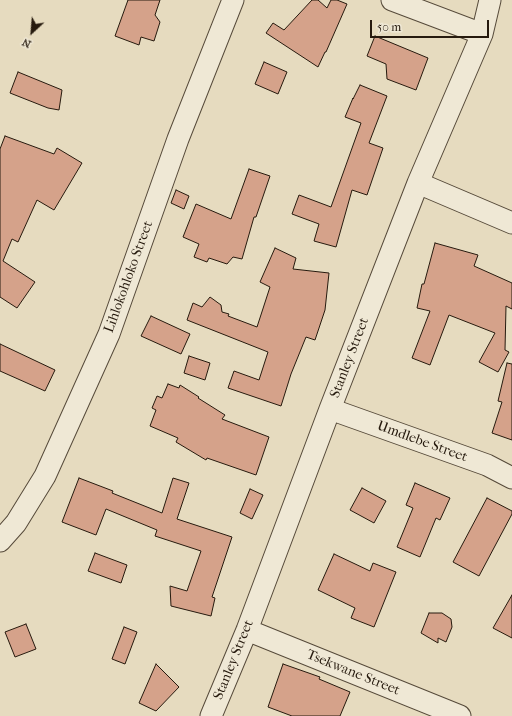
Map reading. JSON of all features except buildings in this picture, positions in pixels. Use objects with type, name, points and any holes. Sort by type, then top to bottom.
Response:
[{"type":"street","name":"Lihlokohloko Street","points":[[0,541],[16,523],[45,476],[109,334],[178,139],[233,0]]},
{"type":"street","points":[[392,0],[482,34]]},
{"type":"street","name":"Stanley Street","points":[[211,716],[247,630],[330,409],[418,183],[482,34],[490,0]]},
{"type":"street","points":[[418,183],[512,223]]},
{"type":"street","name":"Umdlebe Street","points":[[330,409],[487,465],[512,478]]},
{"type":"street","name":"Tsekwane Street","points":[[247,630],[460,716]]}]
